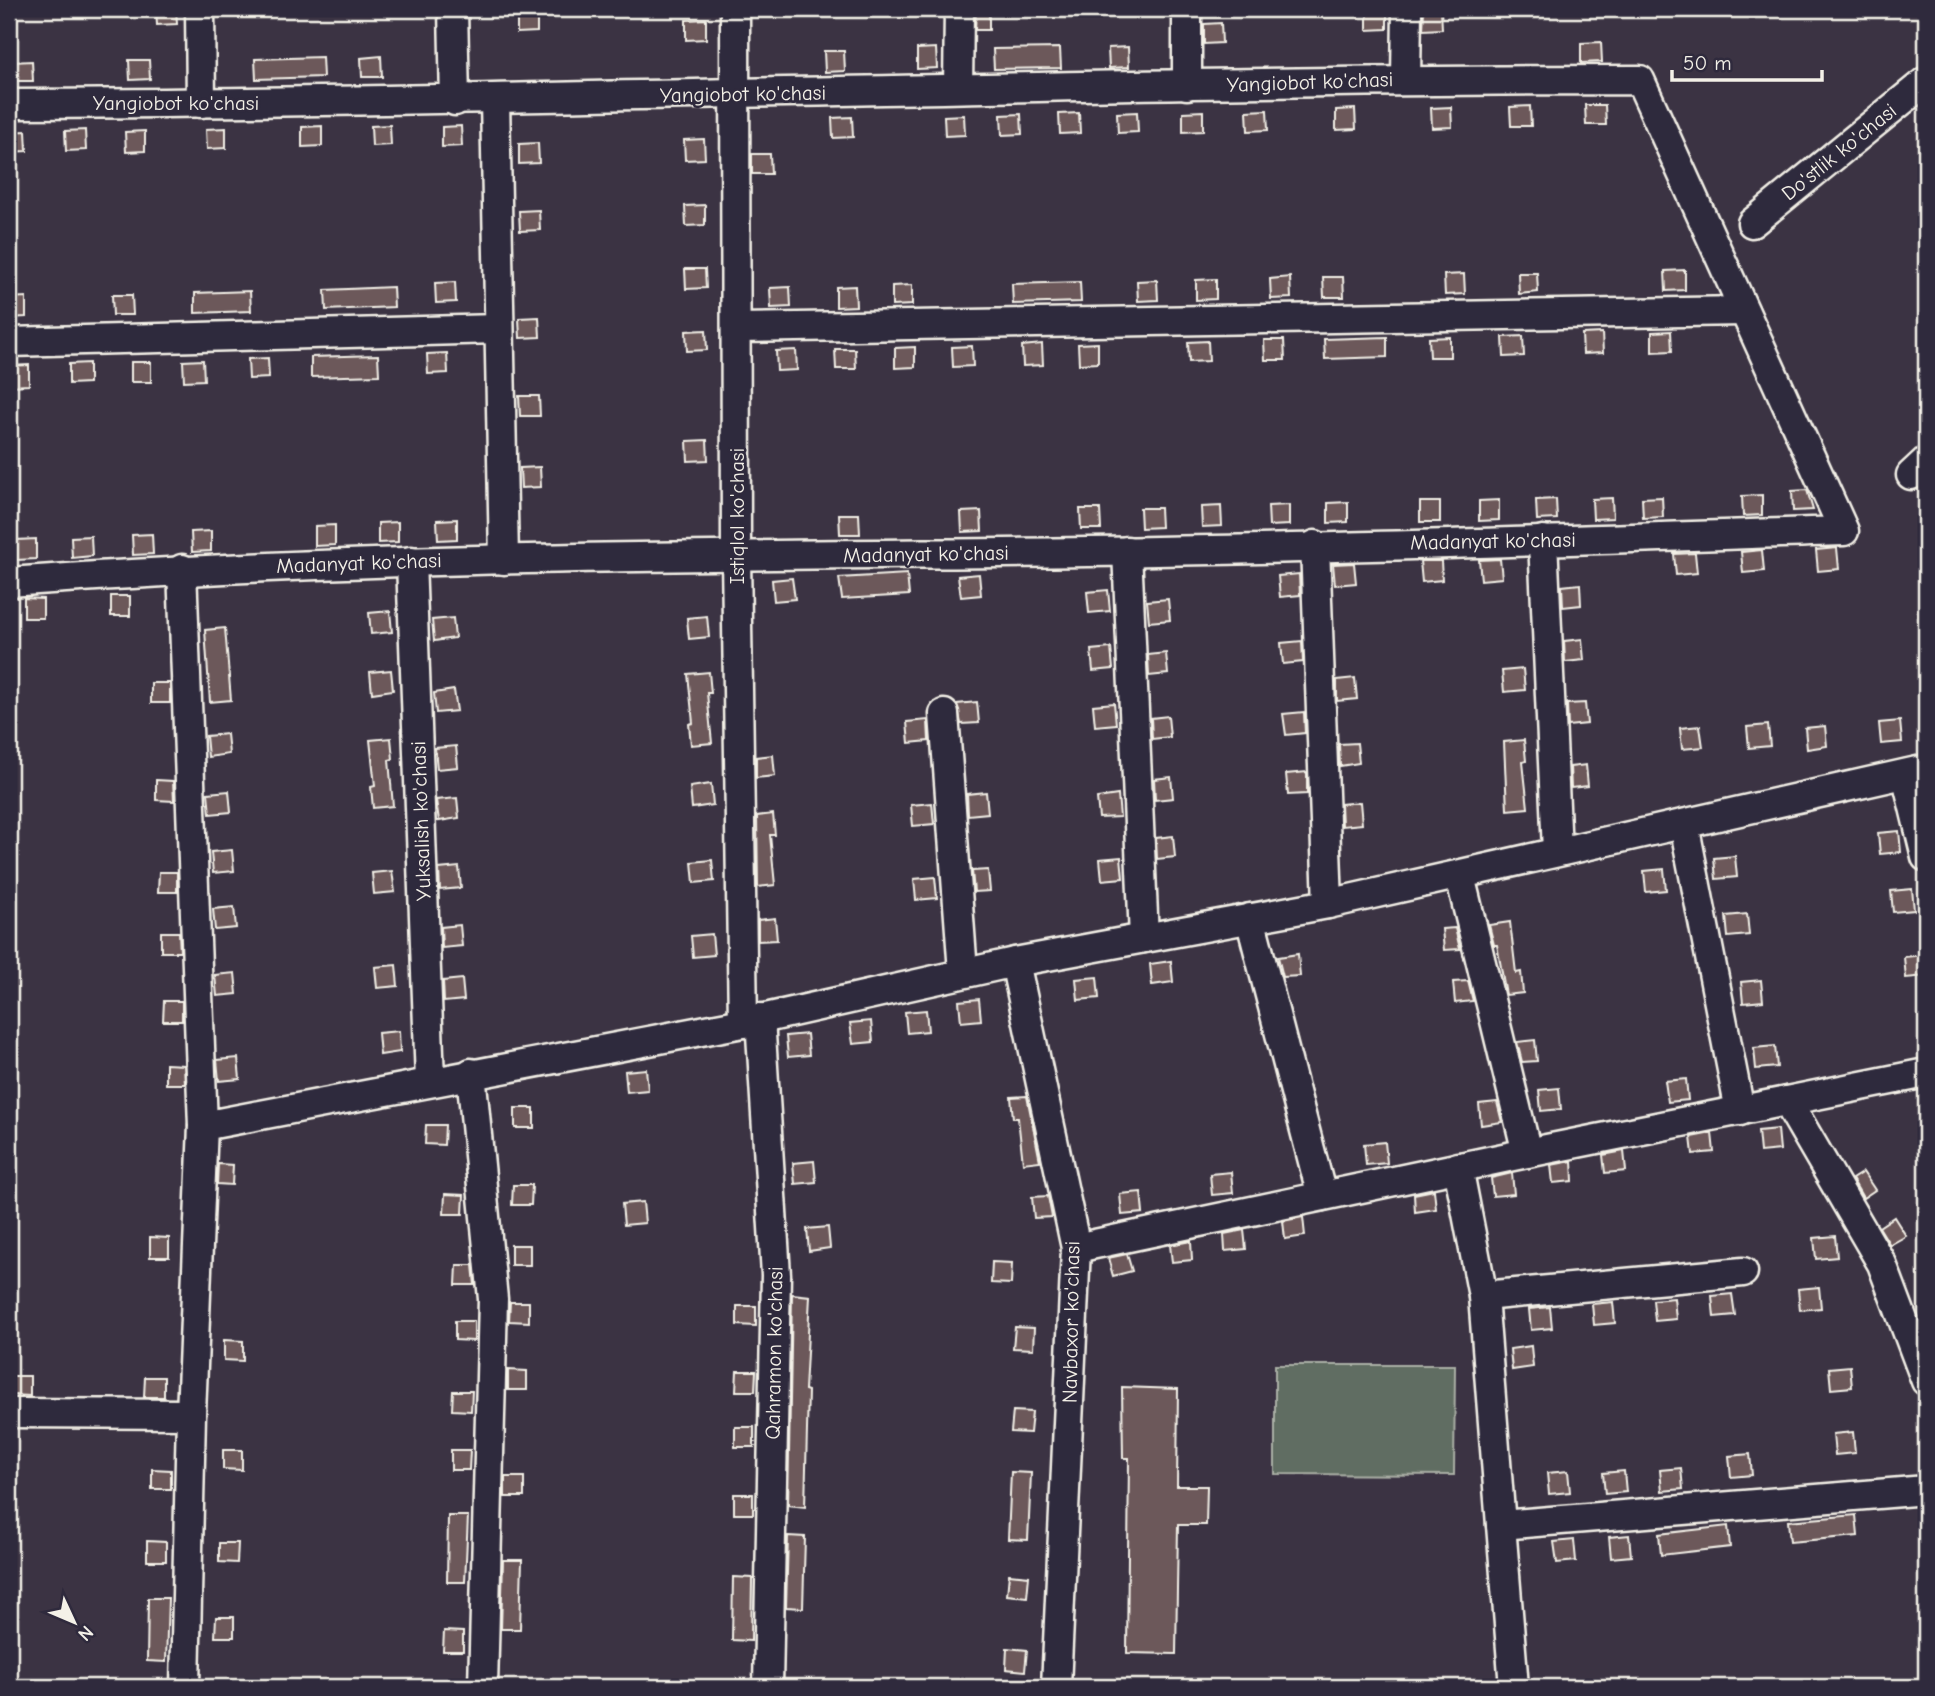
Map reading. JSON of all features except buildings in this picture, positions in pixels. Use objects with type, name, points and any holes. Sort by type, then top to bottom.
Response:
[{"type":"street","points":[[200,9],[201,103]]},
{"type":"street","points":[[453,9],[455,101]]},
{"type":"street","name":"Istiqlol ko'chasi","points":[[735,9],[736,556],[751,1021]]},
{"type":"street","points":[[958,88],[959,9]]},
{"type":"street","points":[[1187,9],[1187,85]]},
{"type":"street","name":"Yangiobot ko'chasi","points":[[9,104],[455,101],[1406,80],[1407,9]]},
{"type":"street","points":[[737,328],[1744,311],[1640,80],[1406,80]]},
{"type":"street","name":"Do'stlik ko'chasi","points":[[1752,223],[1926,81]]},
{"type":"street","points":[[495,99],[504,560]]},
{"type":"street","name":"Madanyat ko'chasi","points":[[9,582],[182,569],[411,561],[1127,551],[1844,531],[1744,311]]},
{"type":"street","points":[[9,342],[498,329]]},
{"type":"street","points":[[1543,540],[1558,851]]},
{"type":"street","points":[[1315,545],[1328,904]]},
{"type":"street","points":[[1127,551],[1144,938]]},
{"type":"street","name":"Yuksalish ko'chasi","points":[[411,561],[430,1081]]},
{"type":"street","points":[[182,569],[203,1126],[191,1414],[185,1687]]},
{"type":"street","points":[[944,714],[963,972]]},
{"type":"street","points":[[203,1126],[751,1021],[963,972],[1328,904],[1916,771],[1926,857]]},
{"type":"street","points":[[1684,824],[1740,1111]]},
{"type":"street","points":[[1460,876],[1527,1153]]},
{"type":"street","points":[[1250,918],[1322,1196]]},
{"type":"street","name":"Navbaxor ko'chasi","points":[[1015,962],[1076,1248],[1056,1687]]},
{"type":"street","name":"Qahramon ko'chasi","points":[[751,1021],[776,1275],[768,1687]]},
{"type":"street","points":[[471,1073],[493,1299],[483,1687]]},
{"type":"street","points":[[1076,1248],[1458,1167],[1926,1073]]},
{"type":"street","points":[[1787,1101],[1882,1265],[1926,1381]]},
{"type":"street","points":[[1458,1167],[1483,1296],[1514,1687]]},
{"type":"street","points":[[1483,1296],[1743,1272]]},
{"type":"street","points":[[9,1413],[191,1414]]},
{"type":"street","points":[[1502,1525],[1926,1490]]},
{"type":"green space","points":[[1275,1365],[1455,1365],[1454,1475],[1275,1474]]}]
